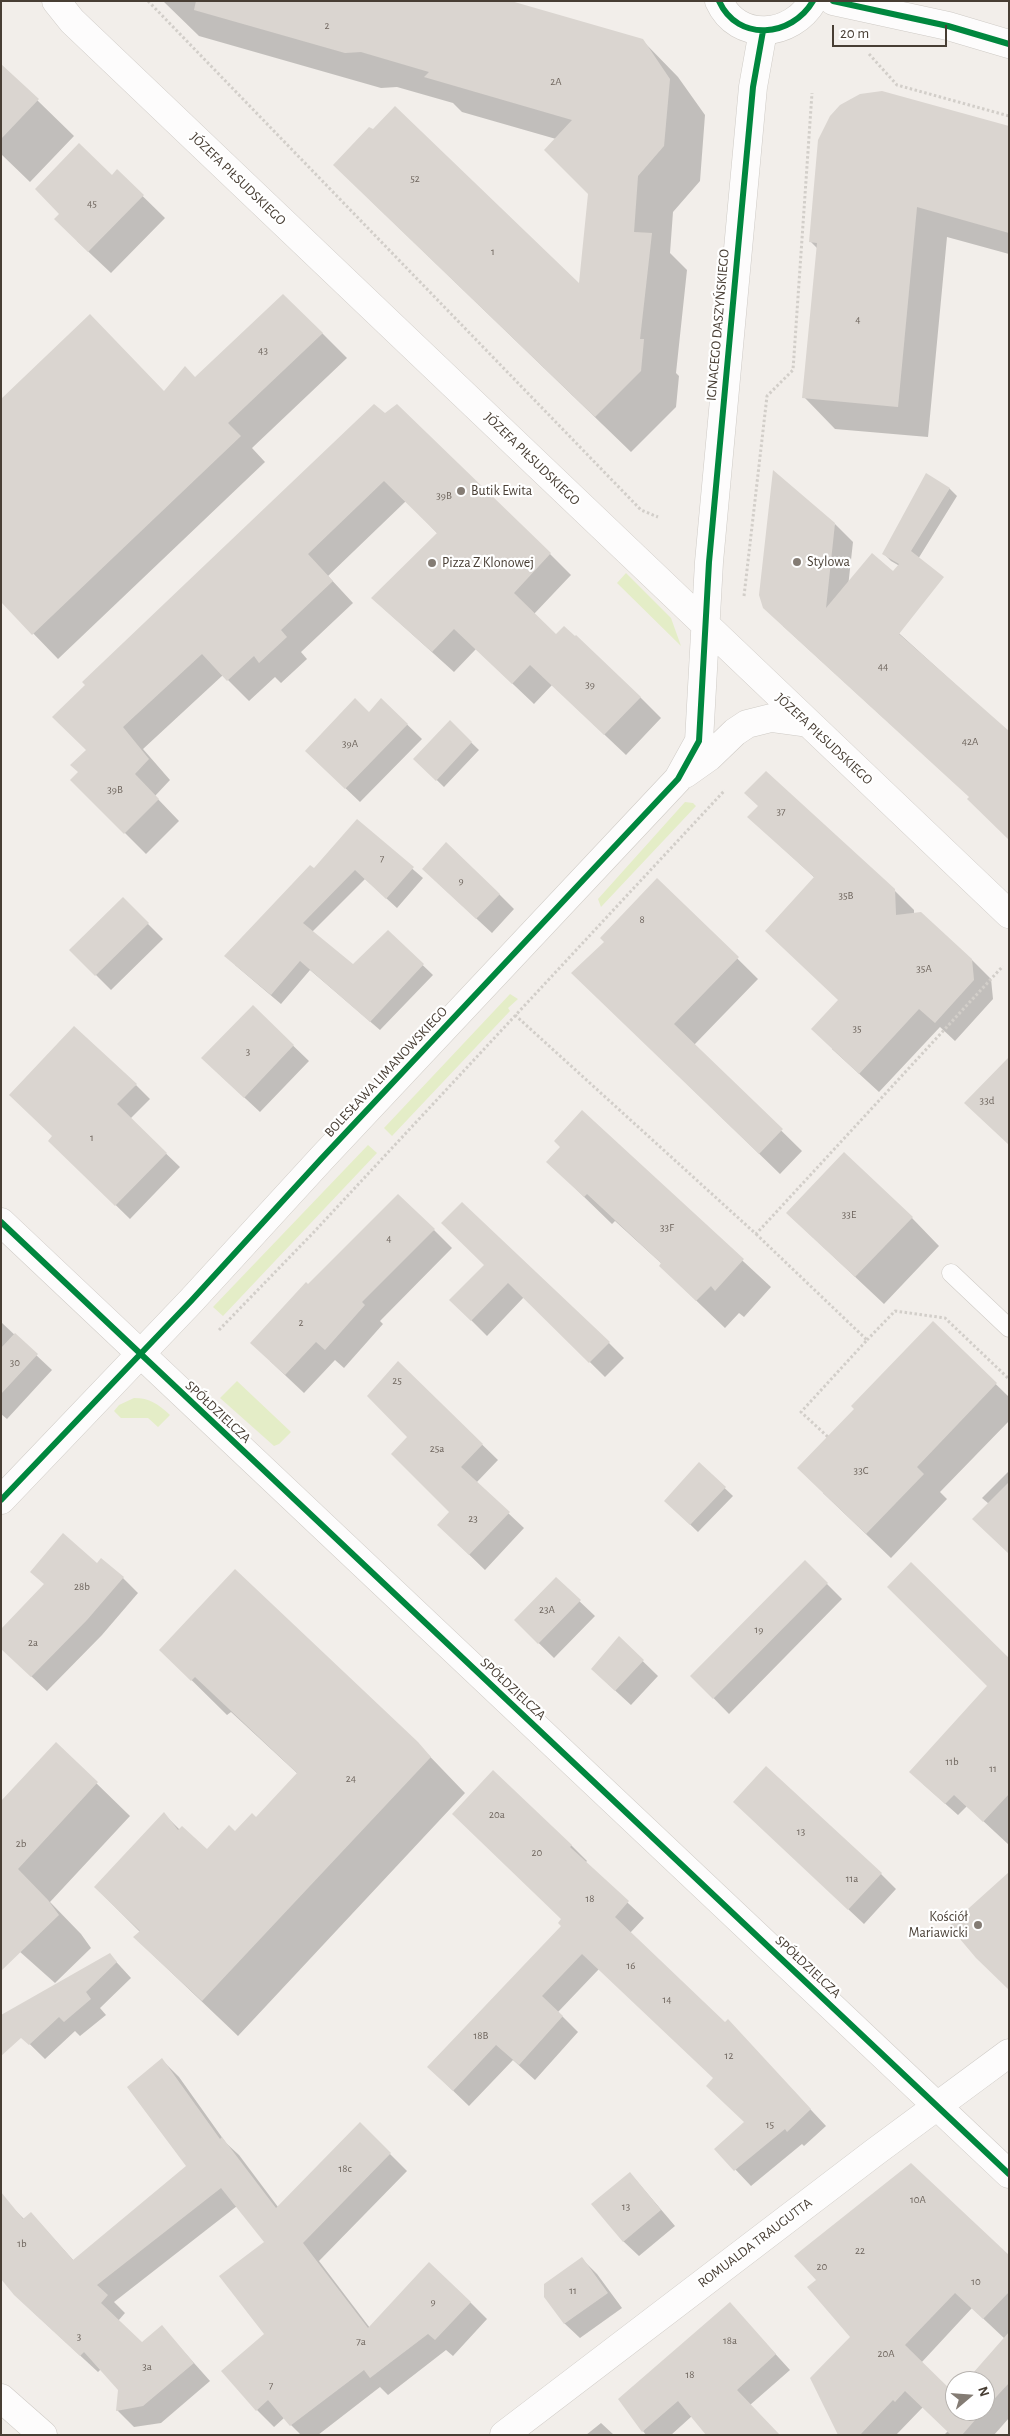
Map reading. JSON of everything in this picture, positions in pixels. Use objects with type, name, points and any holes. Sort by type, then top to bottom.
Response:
[{"type":"street","name":"JÓZEFA PIŁSUDSKIEGO","points":[[56,1],[94,41],[1009,914]]},
{"type":"street","points":[[719,1],[731,18],[746,27],[763,31],[779,30],[795,23],[807,12],[813,1]]},
{"type":"street","points":[[833,1],[948,26],[1009,44]]},
{"type":"street","name":"IGNACEGO DASZYŃSKIEGO","points":[[705,623],[753,87],[763,31]]},
{"type":"street","name":"BOLESŁAWA LIMANOWSKIEGO","points":[[678,779],[699,741],[705,623]]},
{"type":"street","name":"BOLESŁAWA LIMANOWSKIEGO","points":[[1,1500],[191,1301],[328,1151],[678,779],[709,757],[735,732],[747,724],[771,718],[808,723]]},
{"type":"street","name":"SPÓŁDZIELCZA","points":[[1,1222],[1009,2174]]},
{"type":"street","name":"ROMUALDA TRAUGUTTA","points":[[504,2435],[1009,2053]]},
{"type":"street","points":[[1,2398],[43,2435]]},
{"type":"lane","points":[[951,1273],[1009,1328]]},
{"type":"path","points":[[148,1],[641,510],[658,517]]},
{"type":"path","points":[[869,54],[897,85],[1009,116]]},
{"type":"path","points":[[744,596],[767,396],[793,370],[812,93]]},
{"type":"path","points":[[219,1330],[313,1233],[732,783]]},
{"type":"path","points":[[756,1234],[1002,966]]},
{"type":"path","points":[[515,1015],[756,1234],[868,1340]]},
{"type":"path","points":[[828,1437],[800,1412],[895,1311],[946,1318],[1009,1379]]},
{"type":"green space","points":[[626,573],[671,618],[681,646],[617,583]]},
{"type":"green space","points":[[685,802],[693,803],[696,806],[601,907],[598,899]]},
{"type":"green space","points":[[510,994],[518,999],[508,1008],[510,1011],[392,1136],[384,1128]]},
{"type":"green space","points":[[368,1145],[377,1153],[223,1316],[213,1307]]},
{"type":"green space","points":[[237,1381],[291,1432],[279,1444],[274,1446],[220,1398]]},
{"type":"green space","points":[[134,1398],[154,1402],[170,1415],[158,1427],[148,1418],[121,1418],[114,1411],[119,1405]]},
{"type":"building","points":[[196,1],[511,1],[643,39],[670,79],[664,146],[638,176],[634,232],[652,233],[640,339],[644,339],[641,371],[595,417],[333,165],[369,127],[373,129],[395,106],[579,283],[588,194],[544,150],[572,120],[424,77],[429,72],[361,52],[345,53],[194,10]]},
{"type":"building","points":[[1,64],[39,99],[1,139]]},
{"type":"building","points":[[882,91],[1009,126],[1009,233],[917,207],[898,407],[802,398],[817,243],[809,242],[818,140],[830,116],[840,105],[860,94]]},
{"type":"building","points":[[79,143],[112,175],[117,169],[144,195],[88,252],[54,219],[59,214],[35,189]]},
{"type":"building","points":[[283,294],[323,333],[228,423],[241,436],[32,635],[1,602],[1,399],[90,314],[164,391],[185,366],[195,377]]},
{"type":"building","points":[[374,404],[385,413],[397,404],[551,553],[514,593],[556,634],[564,626],[576,635],[641,697],[604,735],[530,665],[512,684],[454,629],[432,652],[371,598],[437,533],[384,481],[308,554],[333,581],[281,630],[287,637],[259,663],[254,656],[227,681],[202,654],[123,727],[149,759],[135,774],[159,799],[124,834],[70,780],[78,772],[70,765],[86,750],[52,717],[85,685],[82,682]]},
{"type":"building","points":[[773,470],[835,523],[826,608],[872,553],[893,571],[899,564],[882,554],[926,473],[950,488],[911,551],[944,577],[899,634],[1009,731],[1009,840],[967,799],[969,797],[763,608],[759,595]]},
{"type":"building","points":[[355,698],[369,712],[381,698],[408,724],[345,789],[305,751]]},
{"type":"building","points":[[450,720],[472,742],[436,781],[413,759]]},
{"type":"building","points":[[766,771],[895,889],[896,915],[921,912],[972,959],[974,980],[935,1023],[919,1009],[859,1074],[811,1029],[838,1000],[765,931],[814,877],[747,817],[758,806],[744,793]]},
{"type":"building","points":[[357,819],[414,867],[386,899],[355,870],[303,923],[353,964],[388,930],[424,964],[370,1022],[300,961],[271,995],[224,956],[310,865],[314,868]]},
{"type":"building","points":[[446,842],[500,894],[476,919],[422,869]]},
{"type":"building","points":[[657,878],[739,957],[674,1024],[783,1129],[759,1154],[571,973],[604,942],[600,938]]},
{"type":"building","points":[[123,897],[149,923],[95,976],[69,950]]},
{"type":"building","points":[[253,1005],[294,1045],[244,1098],[201,1058]]},
{"type":"building","points":[[74,1026],[137,1084],[117,1104],[167,1153],[115,1206],[48,1141],[52,1136],[9,1095]]},
{"type":"building","points":[[1009,1057],[1009,1145],[964,1103]]},
{"type":"building","points":[[582,1110],[744,1259],[715,1291],[711,1286],[696,1301],[659,1266],[661,1263],[587,1194],[584,1197],[546,1162],[560,1147],[554,1141]]},
{"type":"building","points":[[844,1152],[913,1217],[855,1277],[786,1213]]},
{"type":"building","points":[[398,1194],[435,1229],[362,1302],[365,1305],[325,1350],[316,1342],[285,1375],[250,1343],[306,1282],[308,1284]]},
{"type":"building","points":[[462,1202],[610,1342],[589,1363],[508,1283],[471,1321],[449,1300],[484,1265],[441,1223]]},
{"type":"building","points":[[933,1321],[997,1383],[917,1467],[924,1474],[866,1534],[797,1468],[854,1409],[851,1406]]},
{"type":"building","points":[[15,1333],[38,1354],[1,1394],[1,1348]]},
{"type":"building","points":[[398,1361],[483,1444],[461,1467],[510,1512],[469,1555],[437,1525],[449,1512],[391,1454],[407,1437],[367,1396]]},
{"type":"building","points":[[699,1462],[726,1487],[690,1525],[664,1501]]},
{"type":"building","points":[[1009,1482],[1009,1554],[972,1519]]},
{"type":"building","points":[[63,1533],[97,1563],[101,1558],[124,1577],[87,1620],[31,1677],[1,1649],[1,1629],[44,1584],[30,1572]]},
{"type":"building","points":[[805,1560],[828,1583],[713,1699],[690,1676]]},
{"type":"building","points":[[911,1562],[1009,1658],[1009,1794],[983,1822],[954,1795],[945,1804],[909,1772],[987,1686],[887,1587]]},
{"type":"building","points":[[235,1569],[418,1742],[431,1757],[202,2001],[133,1937],[140,1931],[94,1887],[164,1812],[178,1830],[182,1826],[207,1849],[229,1825],[235,1831],[252,1813],[256,1817],[297,1773],[195,1677],[191,1681],[159,1650]]},
{"type":"building","points":[[556,1577],[581,1600],[538,1644],[514,1620]]},
{"type":"building","points":[[619,1636],[644,1660],[615,1691],[591,1669]]},
{"type":"building","points":[[56,1742],[98,1782],[18,1869],[48,1900],[59,1915],[1,1971],[1,1801]]},
{"type":"building","points":[[766,1766],[882,1873],[848,1910],[733,1802]]},
{"type":"building","points":[[493,1770],[572,1845],[570,1847],[629,1901],[615,1917],[725,2022],[728,2019],[811,2109],[787,2132],[785,2129],[734,2171],[714,2149],[744,2122],[706,2086],[713,2078],[582,1954],[542,1996],[563,2016],[519,2065],[496,2045],[453,2091],[427,2067],[561,1926],[558,1923],[561,1919],[452,1814]]},
{"type":"building","name":"Kościół Mariawicki","points":[[1009,1872],[1009,1990],[976,1958],[949,1926]]},
{"type":"building","points":[[110,1953],[117,1962],[86,1992],[91,1999],[64,2022],[59,2017],[29,2045],[21,2038],[1,2056],[1,2015]]},
{"type":"building","points":[[162,2058],[220,2139],[222,2137],[276,2208],[360,2122],[391,2153],[303,2243],[368,2328],[429,2262],[471,2302],[435,2340],[428,2334],[370,2378],[364,2370],[290,2426],[268,2400],[256,2411],[221,2371],[264,2334],[219,2276],[264,2242],[221,2188],[97,2285],[108,2295],[101,2303],[142,2342],[162,2325],[194,2363],[143,2406],[116,2411],[118,2390],[84,2352],[80,2356],[14,2295],[1,2279],[1,2192],[23,2219],[31,2212],[73,2260],[186,2166],[127,2087]]},
{"type":"building","points":[[911,2163],[1009,2255],[1009,2292],[983,2319],[955,2293],[905,2345],[945,2384],[945,2421],[974,2421],[962,2435],[951,2435],[905,2391],[895,2402],[893,2400],[860,2435],[838,2435],[810,2378],[850,2337],[807,2287],[816,2280],[794,2256]]},
{"type":"building","points":[[630,2172],[661,2210],[623,2242],[591,2204]]},
{"type":"building","points":[[582,2257],[608,2293],[564,2324],[544,2297],[544,2284]]},
{"type":"building","points":[[730,2302],[776,2354],[737,2390],[780,2435],[706,2435],[678,2401],[642,2432],[618,2399]]},
{"type":"building","points":[[1009,2332],[1009,2383],[995,2398],[995,2371],[975,2371]]},
{"type":"cycle path","points":[[719,1],[728,15],[739,24],[752,29],[765,30],[779,28],[792,22],[804,13],[813,1]]},
{"type":"cycle path","points":[[833,1],[948,26],[1009,44]]},
{"type":"cycle path","points":[[1,1500],[191,1301],[322,1158],[678,779],[699,741],[709,562],[753,87],[763,31]]},
{"type":"cycle path","points":[[1,1222],[1009,2174]]},
{"type":"place","name":"Butik Ewita","points":[[461,491]]},
{"type":"place","name":"Stylowa","points":[[797,562]]},
{"type":"place","name":"Pizza Z Klonowej","points":[[432,563]]},
{"type":"place","name":"Kościół Mariawicki","points":[[978,1925]]}]
